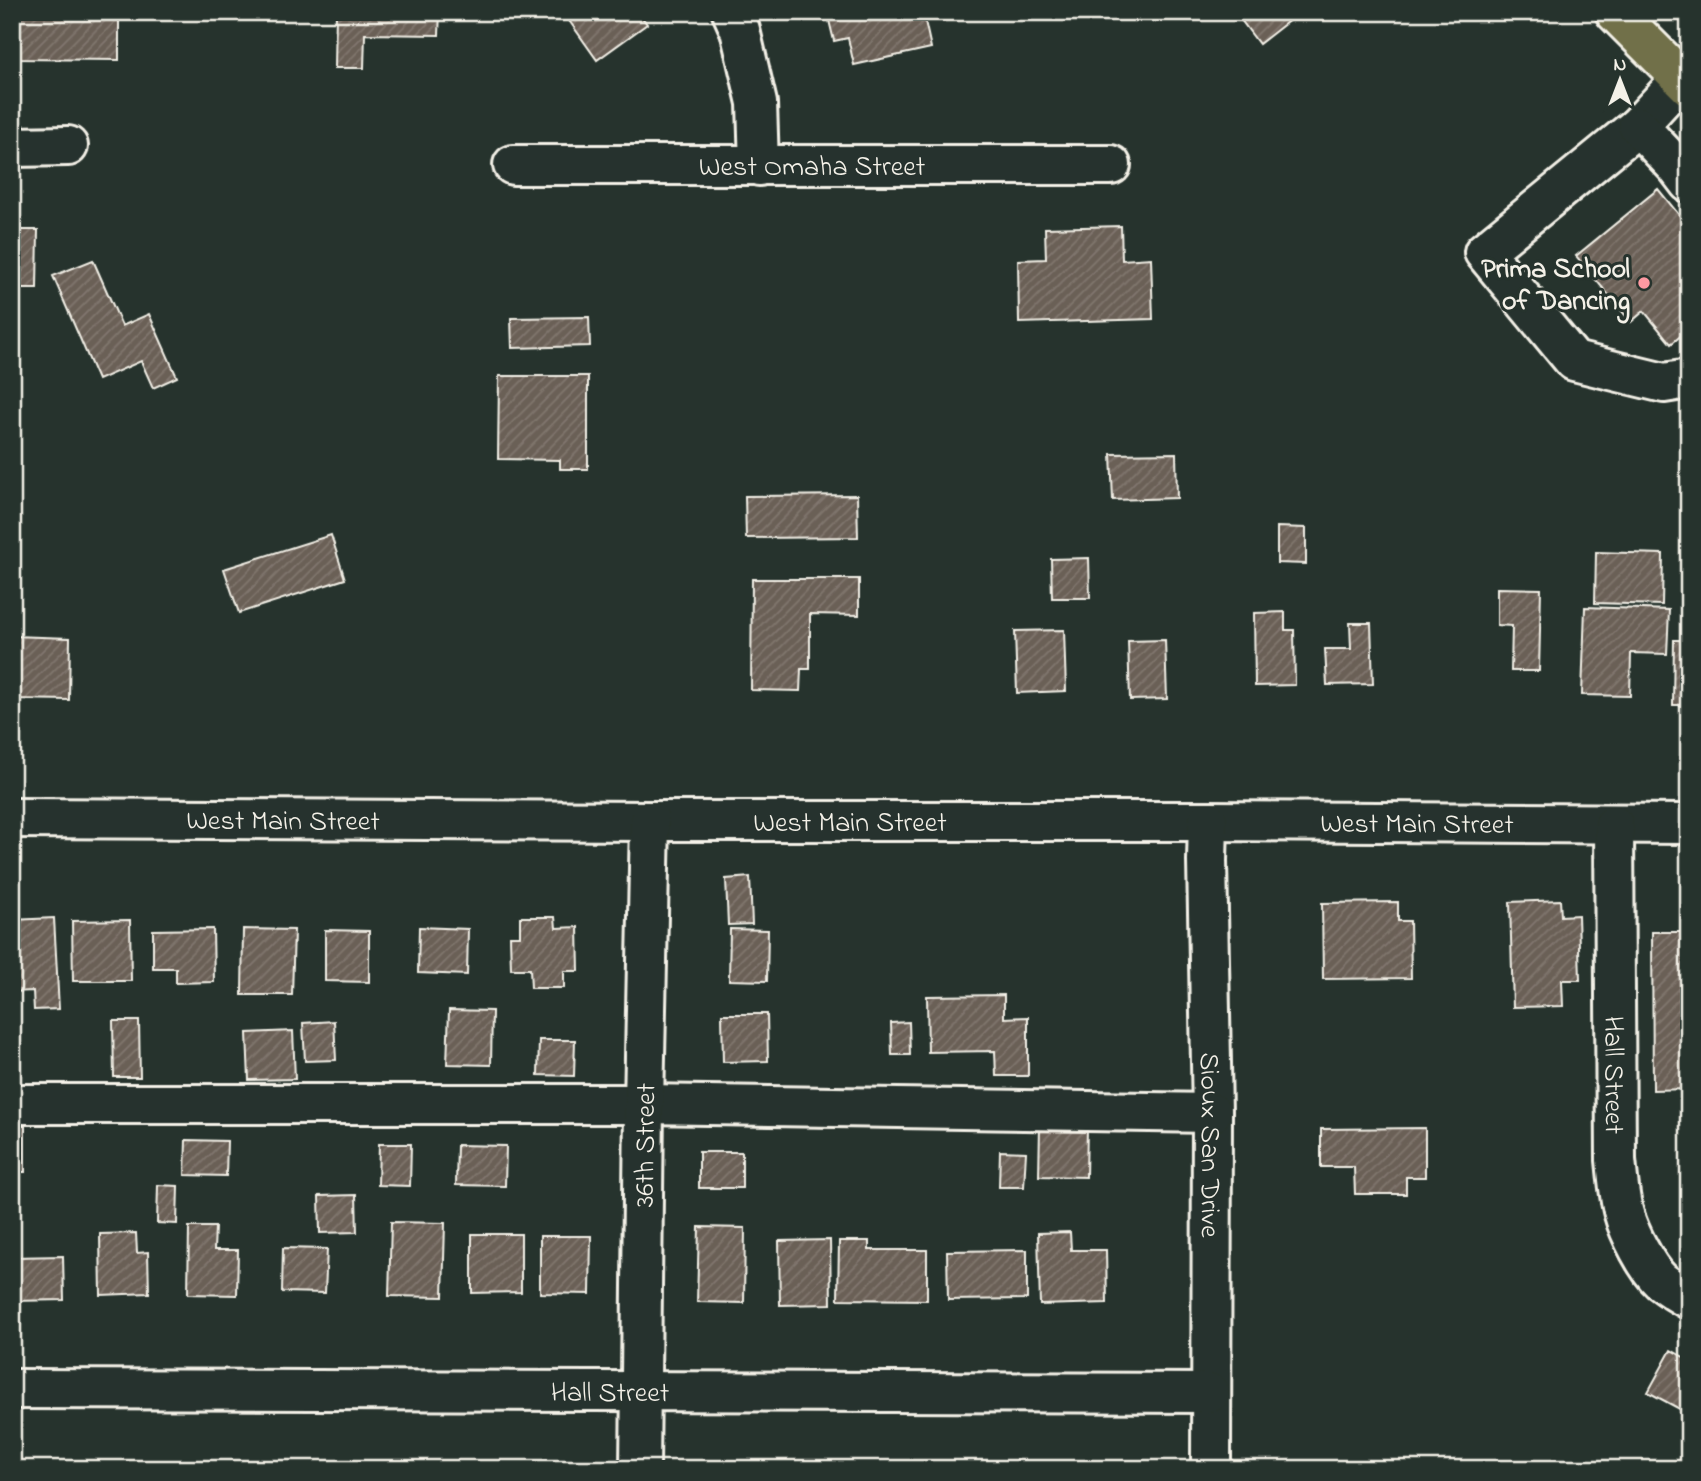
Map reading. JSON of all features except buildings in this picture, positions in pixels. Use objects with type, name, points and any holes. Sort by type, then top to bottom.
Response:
[{"type":"main road","points":[[1615,12],[1685,82]]},
{"type":"street","points":[[732,12],[740,30],[757,103],[759,166]]},
{"type":"street","points":[[1685,82],[1638,126],[1484,252],[1574,361],[1664,383],[1689,379]]},
{"type":"street","points":[[1638,126],[1689,183]]},
{"type":"street","points":[[12,147],[68,146]]},
{"type":"street","name":"West Omaha Street","points":[[513,165],[1111,165]]},
{"type":"street","name":"West Main Street","points":[[12,818],[1689,824]]},
{"type":"street","name":"36th Street","points":[[640,1469],[650,821]]},
{"type":"street","name":"Sioux San Drive","points":[[1208,821],[1212,1112],[1211,1469]]},
{"type":"street","name":"Hall Street","points":[[1614,825],[1616,1160],[1619,1192],[1625,1218],[1646,1260],[1659,1279],[1689,1299]]},
{"type":"street","points":[[12,1104],[644,1104],[1212,1112]]},
{"type":"street","name":"Hall Street","points":[[12,1389],[1210,1393]]},
{"type":"place","name":"Prima School of Dancing","points":[[1644,283]]}]
